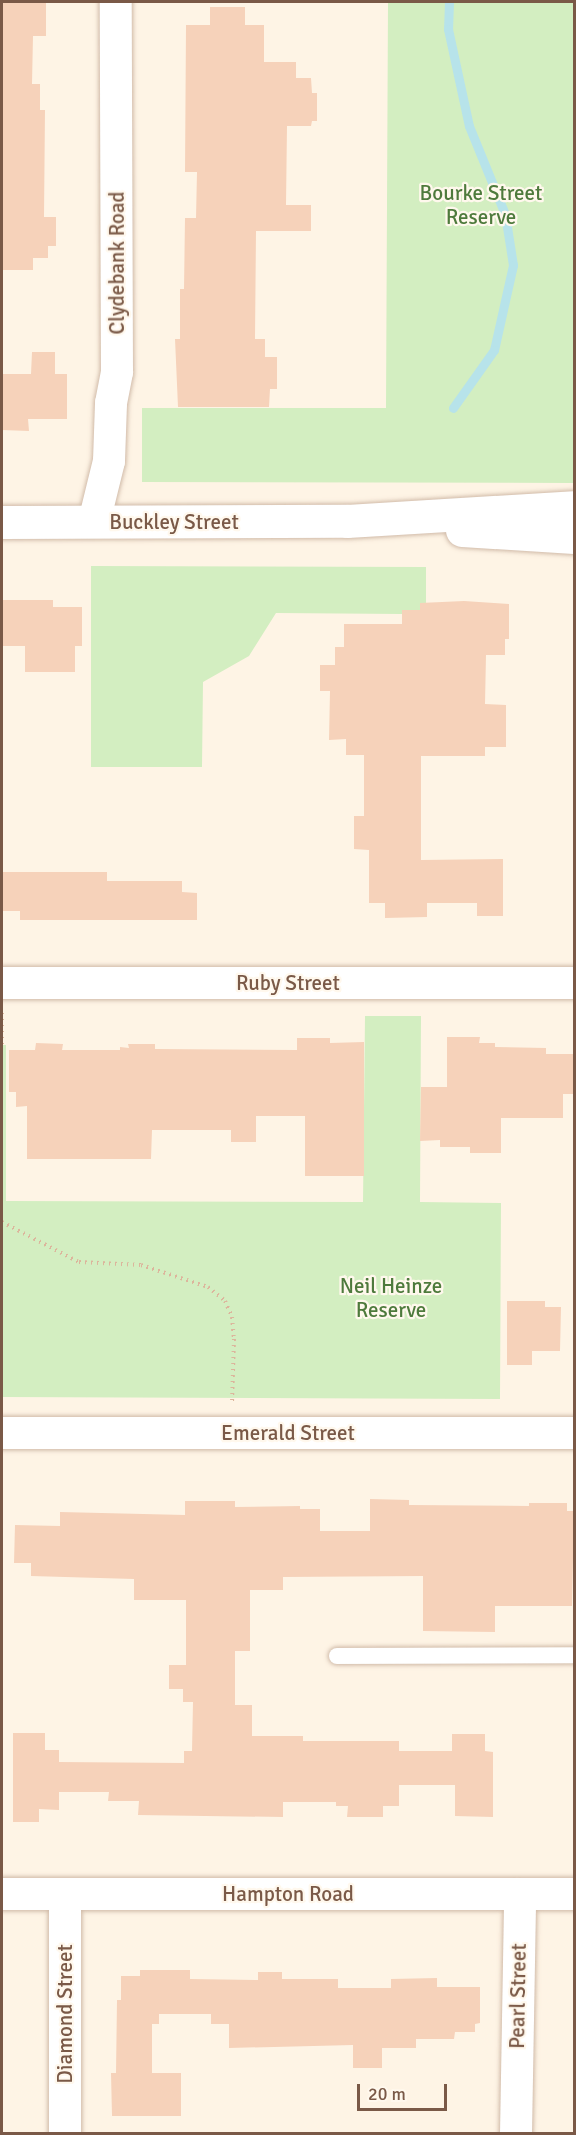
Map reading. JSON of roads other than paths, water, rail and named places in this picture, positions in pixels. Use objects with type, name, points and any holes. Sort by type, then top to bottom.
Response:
[{"type":"main road","name":"Buckley Street","points":[[2,522],[347,521],[574,507]]},
{"type":"main road","name":"Buckley Street","points":[[347,521],[574,537]]},
{"type":"street","name":"Clydebank Road","points":[[94,522],[109,461],[111,403],[117,372],[116,2]]},
{"type":"street","name":"Ruby Street","points":[[2,983],[574,983]]},
{"type":"street","name":"Emerald Street","points":[[2,1433],[574,1433]]},
{"type":"street","name":"Hampton Road","points":[[2,1894],[574,1894]]},
{"type":"street","name":"Diamond Street","points":[[65,1894],[65,2133]]},
{"type":"street","name":"Pearl Street","points":[[516,2133],[520,1894]]},
{"type":"lane","points":[[337,1656],[574,1655]]},
{"type":"waterway","points":[[449,2],[448,29],[469,126],[505,214],[513,265],[494,350],[453,408]]},
{"type":"park label","name":"Bourke Street Reserve","points":[[481,205]]},
{"type":"park label","name":"Neil Heinze Reserve","points":[[391,1298]]}]
